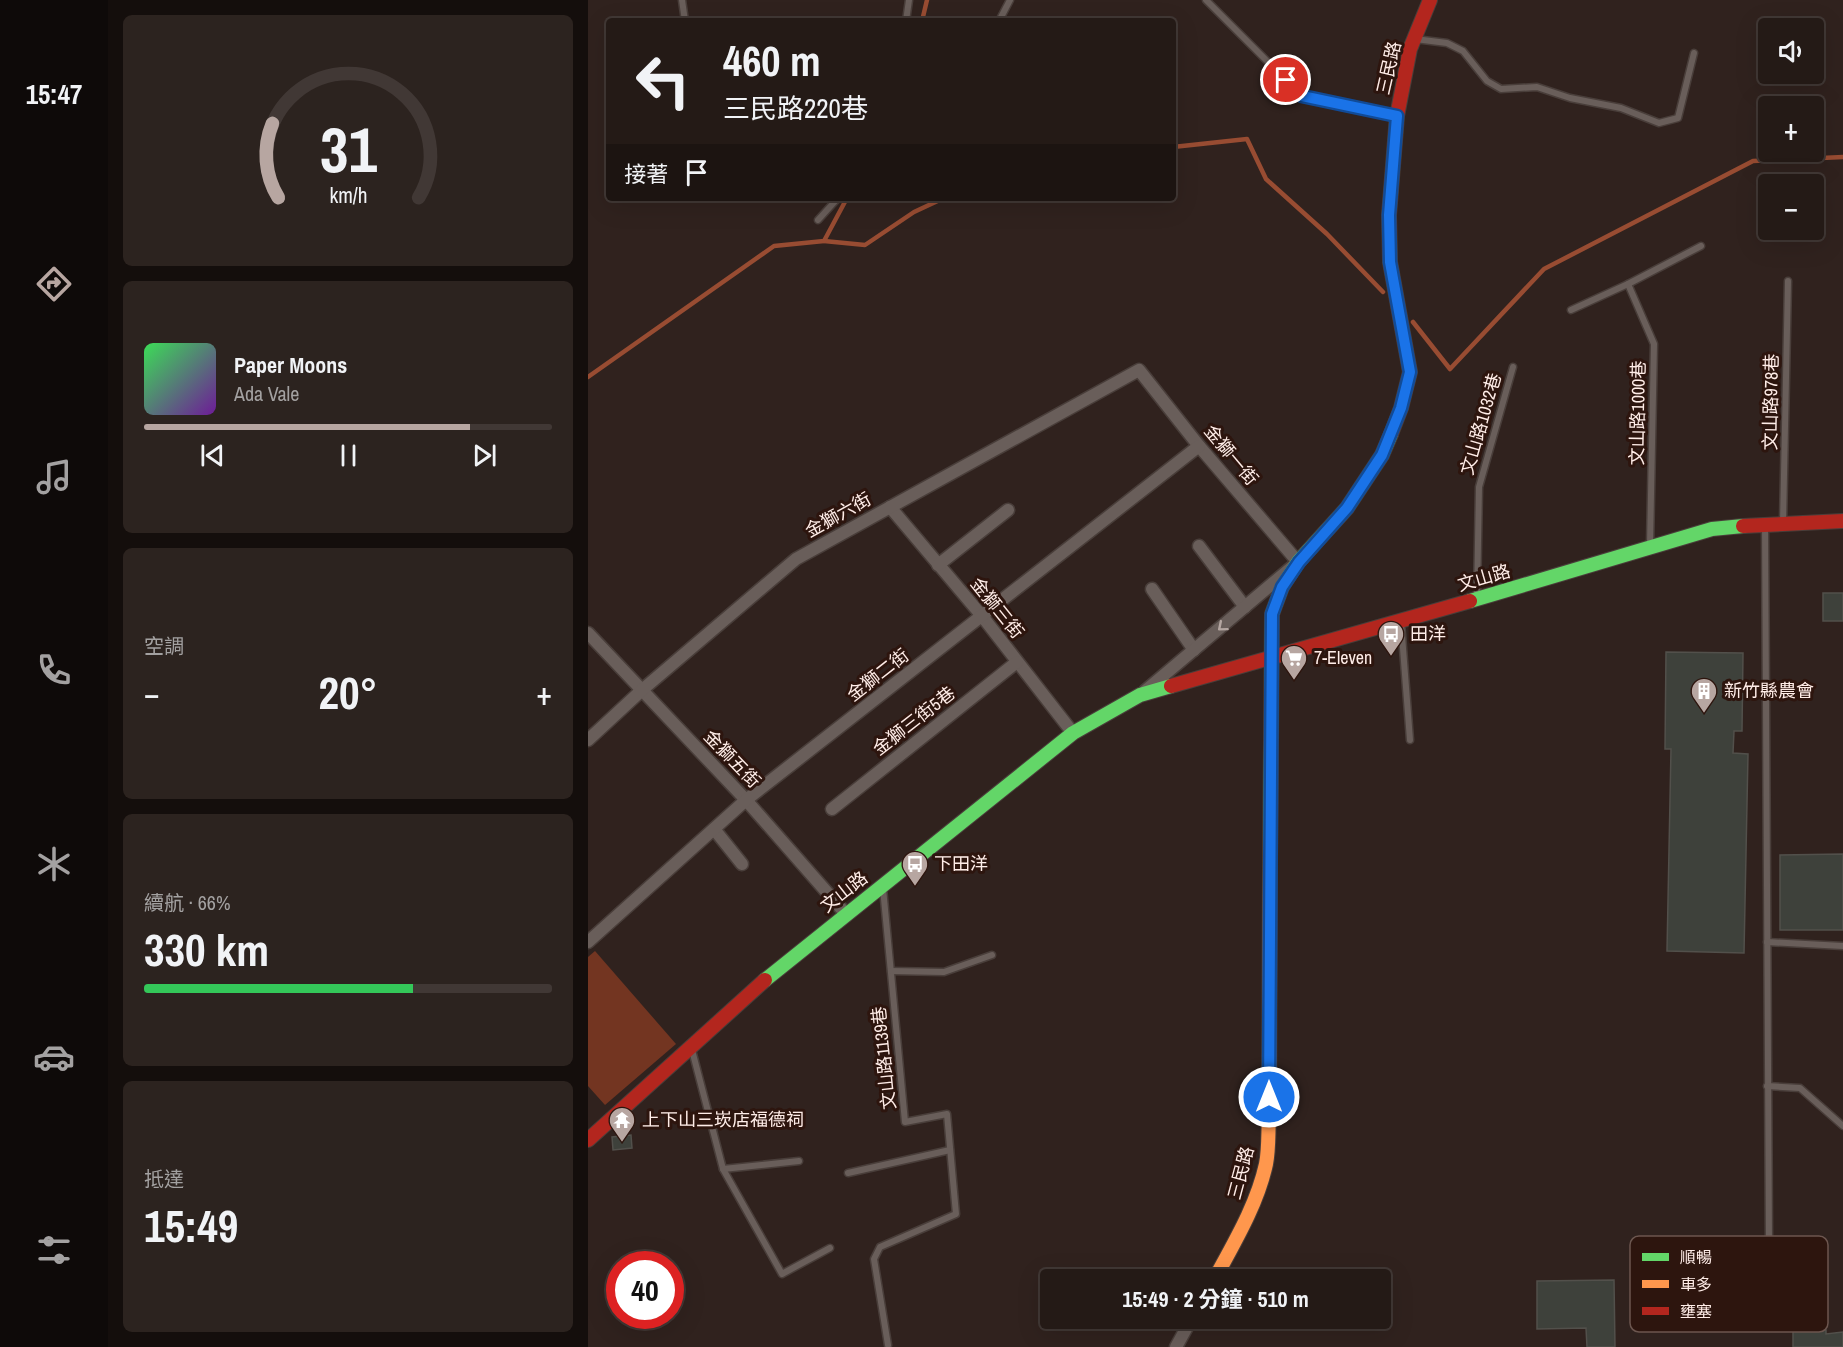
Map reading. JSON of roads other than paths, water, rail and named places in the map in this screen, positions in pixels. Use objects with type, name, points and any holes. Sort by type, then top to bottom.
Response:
[{"type":"main road","name":"三民路","points":[[1220,1269],[1257,1194],[1266,1161],[1269,1106],[1272,614],[1282,587],[1299,562],[1347,508],[1382,455],[1401,408],[1410,372],[1390,262],[1389,215],[1397,116],[1410,49],[1430,0]]},
{"type":"main road","name":"文山路","points":[[588,1140],[782,965],[1073,733],[1140,695],[1401,622],[1712,529],[1843,521]]},
{"type":"street","name":"金獅一街","points":[[1139,370],[1199,446],[1299,562]]},
{"type":"street","name":"金獅六街","points":[[590,734],[796,559],[1139,370]]},
{"type":"street","name":"金獅二街","points":[[588,942],[746,800],[1199,446]]},
{"type":"street","name":"金獅三街","points":[[890,507],[982,616],[1073,733]]},
{"type":"street","points":[[938,565],[1008,510]]},
{"type":"street","points":[[1199,546],[1245,607]]},
{"type":"street","name":"文山路","points":[[1140,695],[1299,562]]},
{"type":"street","points":[[1152,589],[1194,650]]},
{"type":"street","name":"金獅五街","points":[[588,633],[746,800],[846,914]]},
{"type":"street","name":"金獅三街5巷","points":[[832,809],[1017,662]]},
{"type":"street","points":[[714,829],[742,864]]},
{"type":"street","points":[[1176,1347],[1186,1329]]},
{"type":"lane","points":[[682,0],[685,18]]},
{"type":"lane","points":[[906,18],[909,0]]},
{"type":"lane","points":[[1001,18],[1010,0]]},
{"type":"lane","points":[[1206,0],[1302,96],[1397,116]]},
{"type":"lane","points":[[1414,39],[1447,43],[1463,51],[1487,81],[1501,89],[1537,87],[1570,98],[1621,108],[1659,123],[1678,118],[1694,53]]},
{"type":"lane","points":[[818,220],[835,201]]},
{"type":"lane","points":[[1571,310],[1628,284],[1701,246]]},
{"type":"lane","name":"文山路978巷","points":[[1783,524],[1788,281]]},
{"type":"lane","name":"文山路1000巷","points":[[1628,284],[1654,344],[1650,549]]},
{"type":"lane","name":"文山路1032巷","points":[[1477,598],[1479,487],[1513,367]]},
{"type":"lane","points":[[1766,524],[1768,1236]]},
{"type":"lane","points":[[1401,622],[1410,740]]},
{"type":"lane","name":"文山路1139巷","points":[[882,885],[905,1122],[947,1114],[956,1214],[880,1247],[874,1259],[888,1345]]},
{"type":"lane","points":[[1767,942],[1843,946]]},
{"type":"lane","points":[[891,971],[944,972],[992,955]]},
{"type":"lane","points":[[691,1047],[723,1170],[782,1274],[830,1248]]},
{"type":"lane","points":[[1767,1086],[1800,1088],[1843,1126]]},
{"type":"lane","points":[[848,1173],[950,1150]]},
{"type":"lane","points":[[723,1170],[799,1161]]},
{"type":"waterway","points":[[923,18],[927,0]]},
{"type":"waterway","points":[[1176,147],[1247,139],[1266,179],[1327,234],[1383,292]]},
{"type":"waterway","points":[[1413,322],[1450,369],[1544,269],[1753,161],[1843,157]]},
{"type":"waterway","points":[[588,377],[774,246],[824,241],[845,201]]},
{"type":"waterway","points":[[824,241],[865,245],[914,212],[938,201]]},
{"type":"place","name":"田洋","points":[[1391,657]]},
{"type":"place","name":"7-Eleven","points":[[1294,681]]},
{"type":"place","name":"新竹縣農會","points":[[1704,714]]},
{"type":"place","name":"下田洋","points":[[915,887]]},
{"type":"place","name":"上下山三崁店福德祠","points":[[622,1143]]}]
